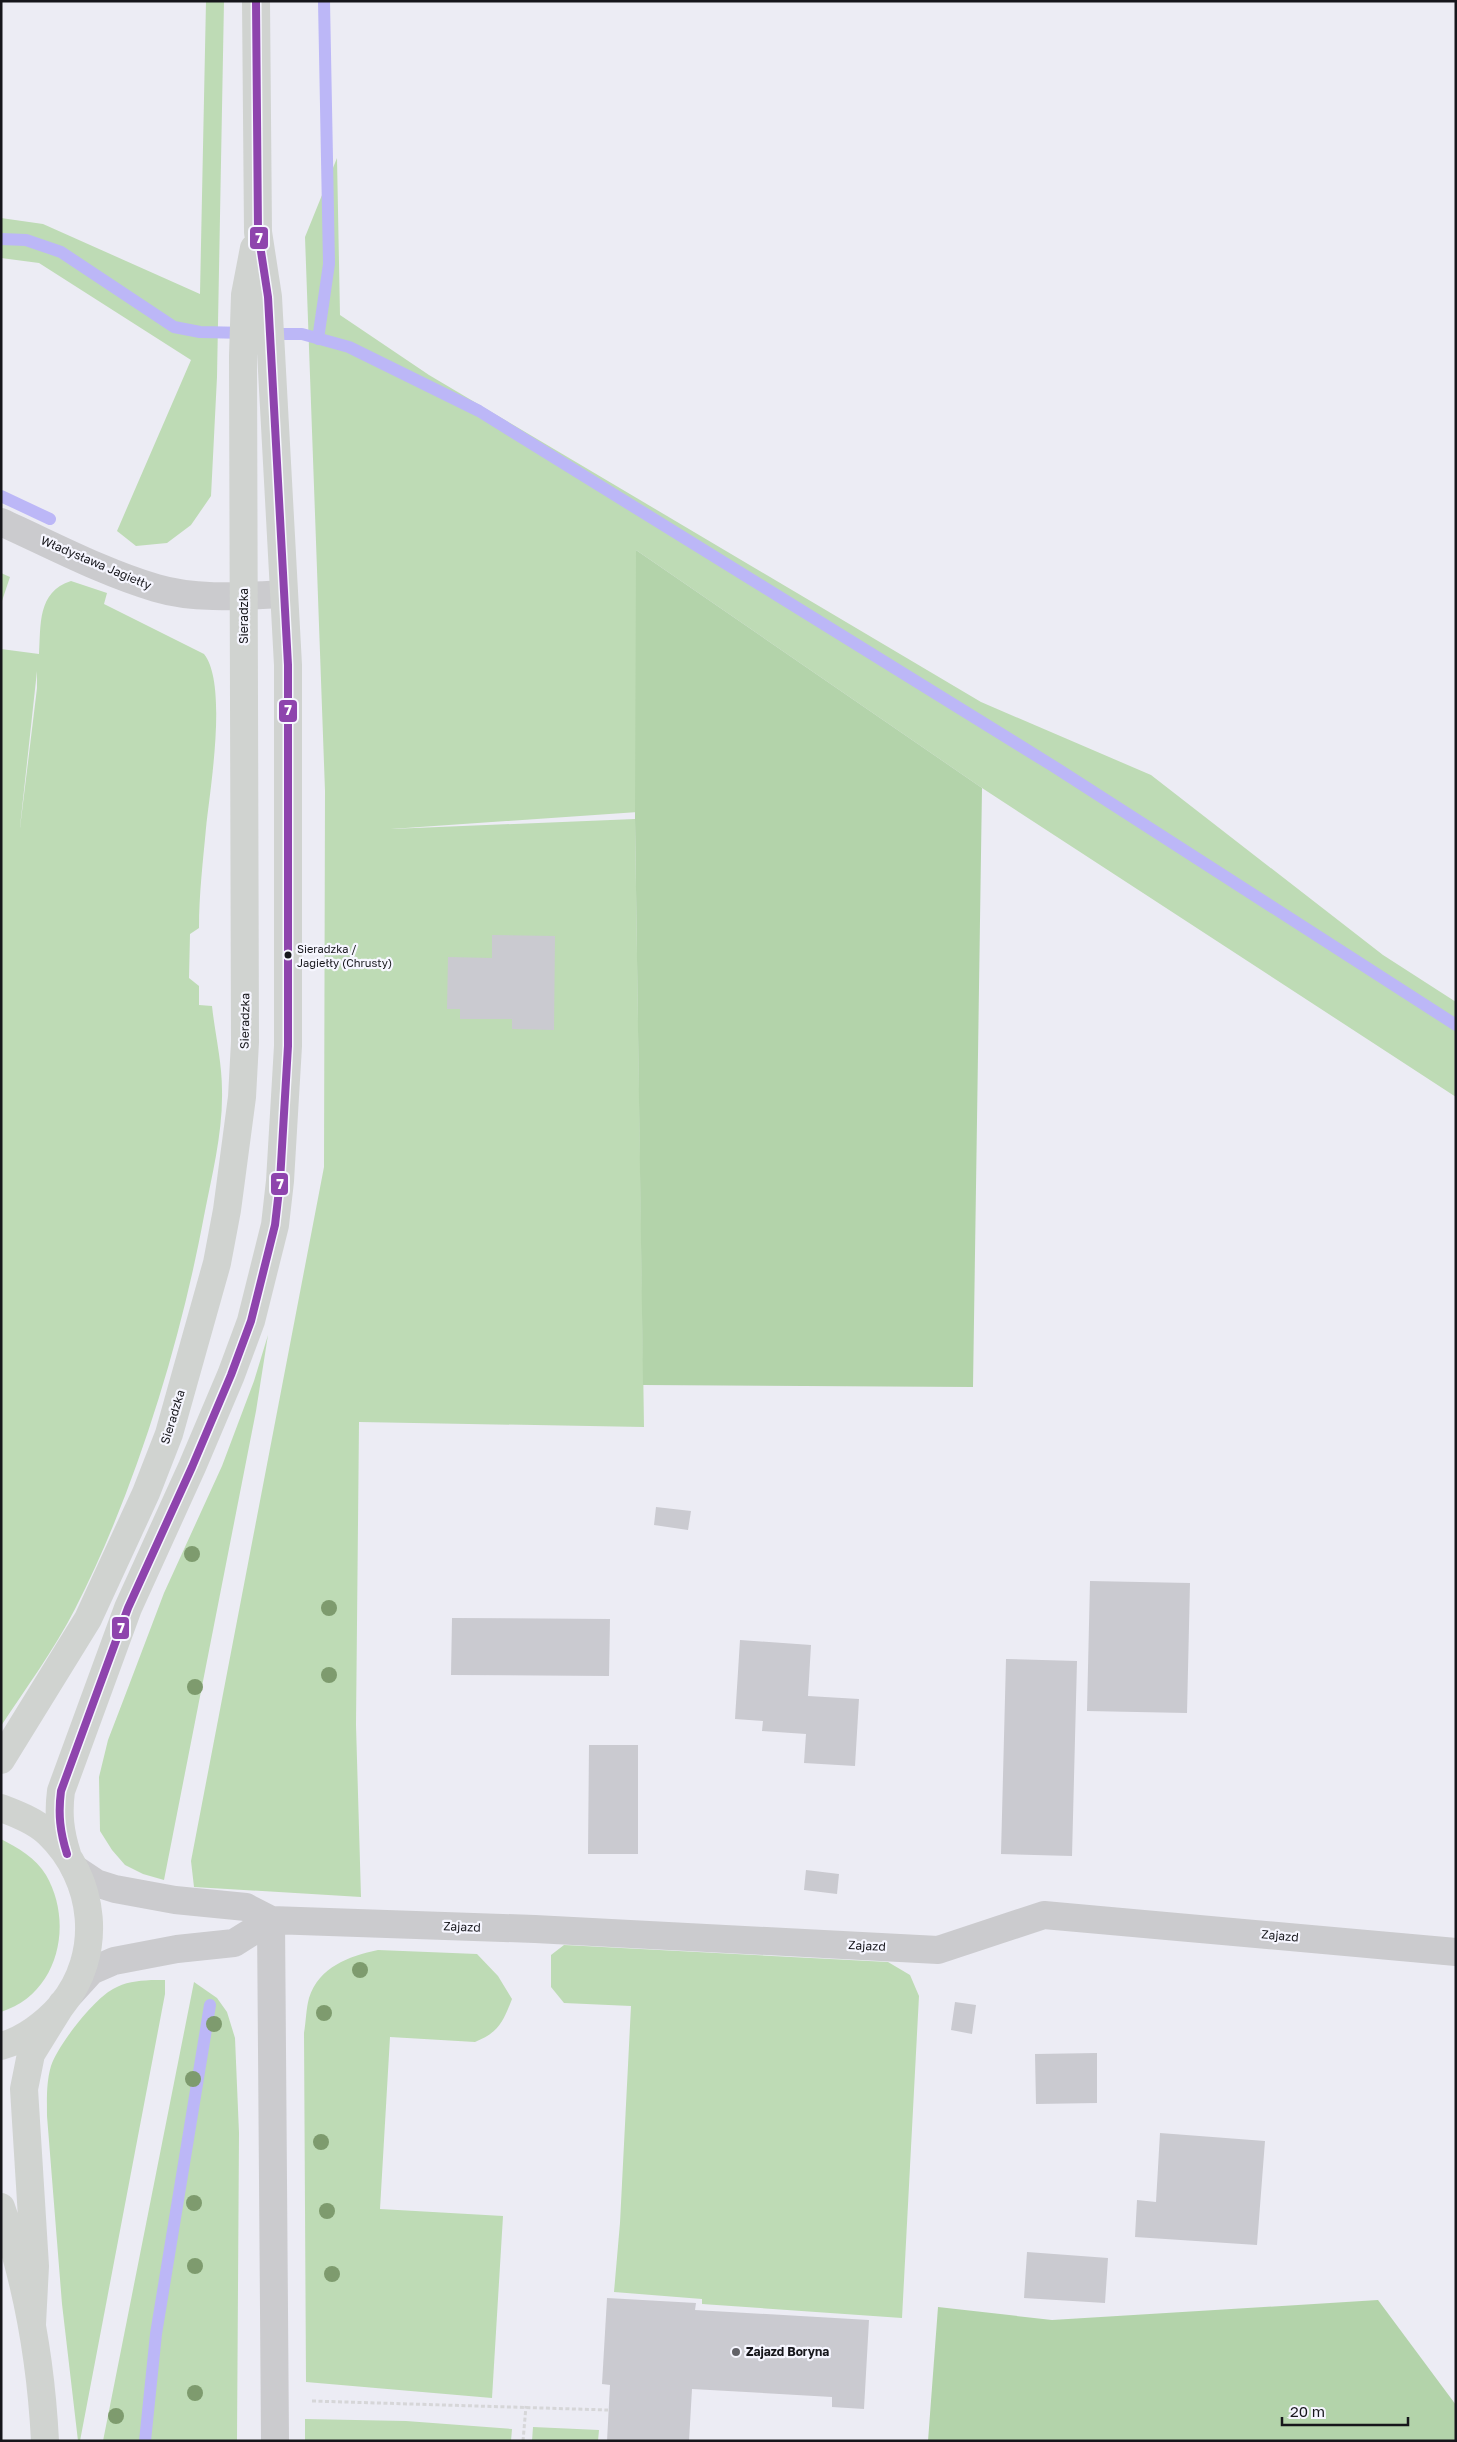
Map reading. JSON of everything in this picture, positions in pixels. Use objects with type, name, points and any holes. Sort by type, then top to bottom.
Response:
[{"type":"main road","name":"Sieradzka","points":[[1,1760],[88,1619],[146,1493],[170,1434],[217,1263],[227,1210],[242,1097],[245,1042],[243,356],[257,296],[256,1]]},
{"type":"main road","name":"Sieradzka","points":[[71,1861],[58,1813],[61,1791],[128,1608],[231,1375],[251,1321],[275,1226],[285,1128],[288,1046],[289,780],[284,594],[272,359],[257,296]]},
{"type":"main road","points":[[1,1808],[22,1816],[47,1832],[71,1861],[81,1880],[88,1908],[90,1937],[83,1966],[66,1999],[31,2054],[24,2089],[35,2266],[32,2324]]},
{"type":"main road","points":[[1,2046],[29,2034],[52,2016],[66,1999]]},
{"type":"main road","points":[[1,2207],[10,2232],[32,2324],[45,2441]]},
{"type":"street","name":"Władysława Jagiełły","points":[[1,522],[101,567],[157,588],[186,593],[244,596],[284,594]]},
{"type":"street","name":"Zajazd","points":[[71,1861],[96,1883],[175,1900],[246,1907],[271,1920],[535,1929],[938,1950],[1044,1915],[1456,1952]]},
{"type":"street","points":[[66,1999],[92,1971],[114,1961],[177,1949],[234,1943],[271,1920]]},
{"type":"street","points":[[271,1920],[275,2441]]},
{"type":"path","points":[[275,2400],[526,2406],[608,2410]]},
{"type":"path","points":[[523,2441],[526,2406]]},
{"type":"green space","points":[[206,1],[224,1],[217,377],[211,496],[191,525],[167,543],[136,546],[117,531],[191,360],[39,263],[1,258],[1,218],[43,224],[200,294]]},
{"type":"green space","points":[[337,158],[340,315],[429,375],[981,702],[1151,775],[1383,955],[1456,1002],[1456,1097],[982,788],[636,550],[638,812],[391,829],[635,819],[644,1427],[359,1422],[356,1725],[361,1897],[194,1887],[191,1861],[324,1167],[325,791],[305,237]]},
{"type":"green space","points":[[636,550],[982,788],[973,1387],[643,1385],[635,819]]},
{"type":"green space","points":[[1,573],[10,577],[1,604]]},
{"type":"green space","points":[[71,581],[107,593],[104,604],[204,654],[211,668],[215,688],[216,738],[201,878],[199,928],[190,934],[189,978],[199,986],[199,1005],[212,1006],[221,1069],[222,1106],[219,1138],[194,1265],[168,1366],[136,1467],[97,1564],[75,1609],[49,1654],[1,1726],[1,649],[39,654],[41,621],[46,601],[60,586]],"holes":[[[37,671],[37,688],[20,828]]]},
{"type":"green space","points":[[268,1335],[256,1411],[164,1880],[143,1874],[125,1865],[112,1850],[100,1831],[99,1777],[108,1740],[164,1593],[222,1466],[254,1381]]},
{"type":"green space","points":[[1,1839],[32,1859],[46,1875],[54,1894],[59,1914],[59,1935],[56,1955],[48,1973],[36,1990],[21,2003],[1,2012]]},
{"type":"green space","points":[[564,1945],[888,1962],[910,1975],[919,1996],[902,2318],[702,2304],[702,2299],[614,2292],[620,2223],[631,2006],[564,2003],[551,1987],[551,1955]]},
{"type":"green space","points":[[378,1950],[477,1954],[498,1976],[512,1999],[506,2014],[495,2030],[475,2042],[390,2037],[380,2209],[503,2216],[492,2398],[306,2382],[304,2033],[307,2007],[314,1987],[328,1971],[346,1960]]},
{"type":"green space","points":[[151,1980],[165,1980],[165,1994],[80,2441],[78,2441],[62,2304],[47,2116],[48,2079],[55,2057],[68,2035],[96,2003],[113,1989],[122,1985]]},
{"type":"green space","points":[[194,1982],[217,1998],[227,2012],[235,2038],[239,2133],[237,2441],[103,2441]]},
{"type":"green space","points":[[1378,2300],[1456,2405],[1456,2441],[928,2441],[938,2307],[1052,2320]]},
{"type":"green space","points":[[305,2419],[406,2421],[512,2429],[511,2441],[305,2441]]},
{"type":"green space","points":[[533,2427],[599,2430],[598,2441],[532,2441]]},
{"type":"building","points":[[492,935],[555,936],[554,1030],[512,1029],[512,1019],[460,1019],[460,1009],[447,1009],[448,957],[492,958]]},
{"type":"building","points":[[656,1507],[691,1511],[688,1530],[654,1525]]},
{"type":"building","points":[[1090,1581],[1190,1583],[1187,1713],[1087,1711]]},
{"type":"building","points":[[452,1618],[610,1619],[609,1676],[451,1675]]},
{"type":"building","points":[[740,1640],[811,1645],[808,1696],[859,1699],[855,1766],[804,1763],[806,1734],[762,1731],[763,1721],[735,1719]]},
{"type":"building","points":[[1006,1659],[1077,1661],[1072,1856],[1001,1854]]},
{"type":"building","points":[[589,1745],[638,1745],[638,1854],[588,1854]]},
{"type":"building","points":[[806,1870],[839,1874],[837,1894],[804,1890]]},
{"type":"building","points":[[955,2002],[976,2005],[972,2034],[951,2030]]},
{"type":"building","points":[[1097,2053],[1097,2103],[1036,2104],[1035,2054]]},
{"type":"building","points":[[1160,2133],[1265,2141],[1257,2245],[1135,2237],[1137,2200],[1156,2202]]},
{"type":"building","points":[[1027,2252],[1108,2258],[1105,2303],[1024,2298]]},
{"type":"building","name":"Zajazd Boryna","points":[[607,2298],[696,2303],[695,2310],[869,2320],[864,2409],[832,2407],[832,2397],[692,2389],[689,2441],[607,2441],[610,2385],[602,2384]]},
{"type":"waterway","points":[[318,339],[329,264],[324,1]]},
{"type":"waterway","points":[[1,239],[26,240],[61,252],[174,327],[200,332],[247,333]]},
{"type":"waterway","points":[[267,334],[302,334],[349,347],[479,411],[1053,766],[1456,1025]]},
{"type":"waterway","points":[[1,496],[50,519]]},
{"type":"waterway","points":[[145,2441],[156,2334],[210,2005]]},
{"type":"transit line","name":"7","points":[[67,1854],[60,1823],[61,1791],[128,1608],[192,1467],[231,1375],[251,1321],[275,1225],[280,1181],[288,1046],[288,665],[268,297],[258,232],[256,1]]},
{"type":"place","name":"Sieradzka / Jagiełły (Chrusty)","points":[[288,955]]},
{"type":"place","name":"Zajazd Boryna","points":[[736,2352]]}]
